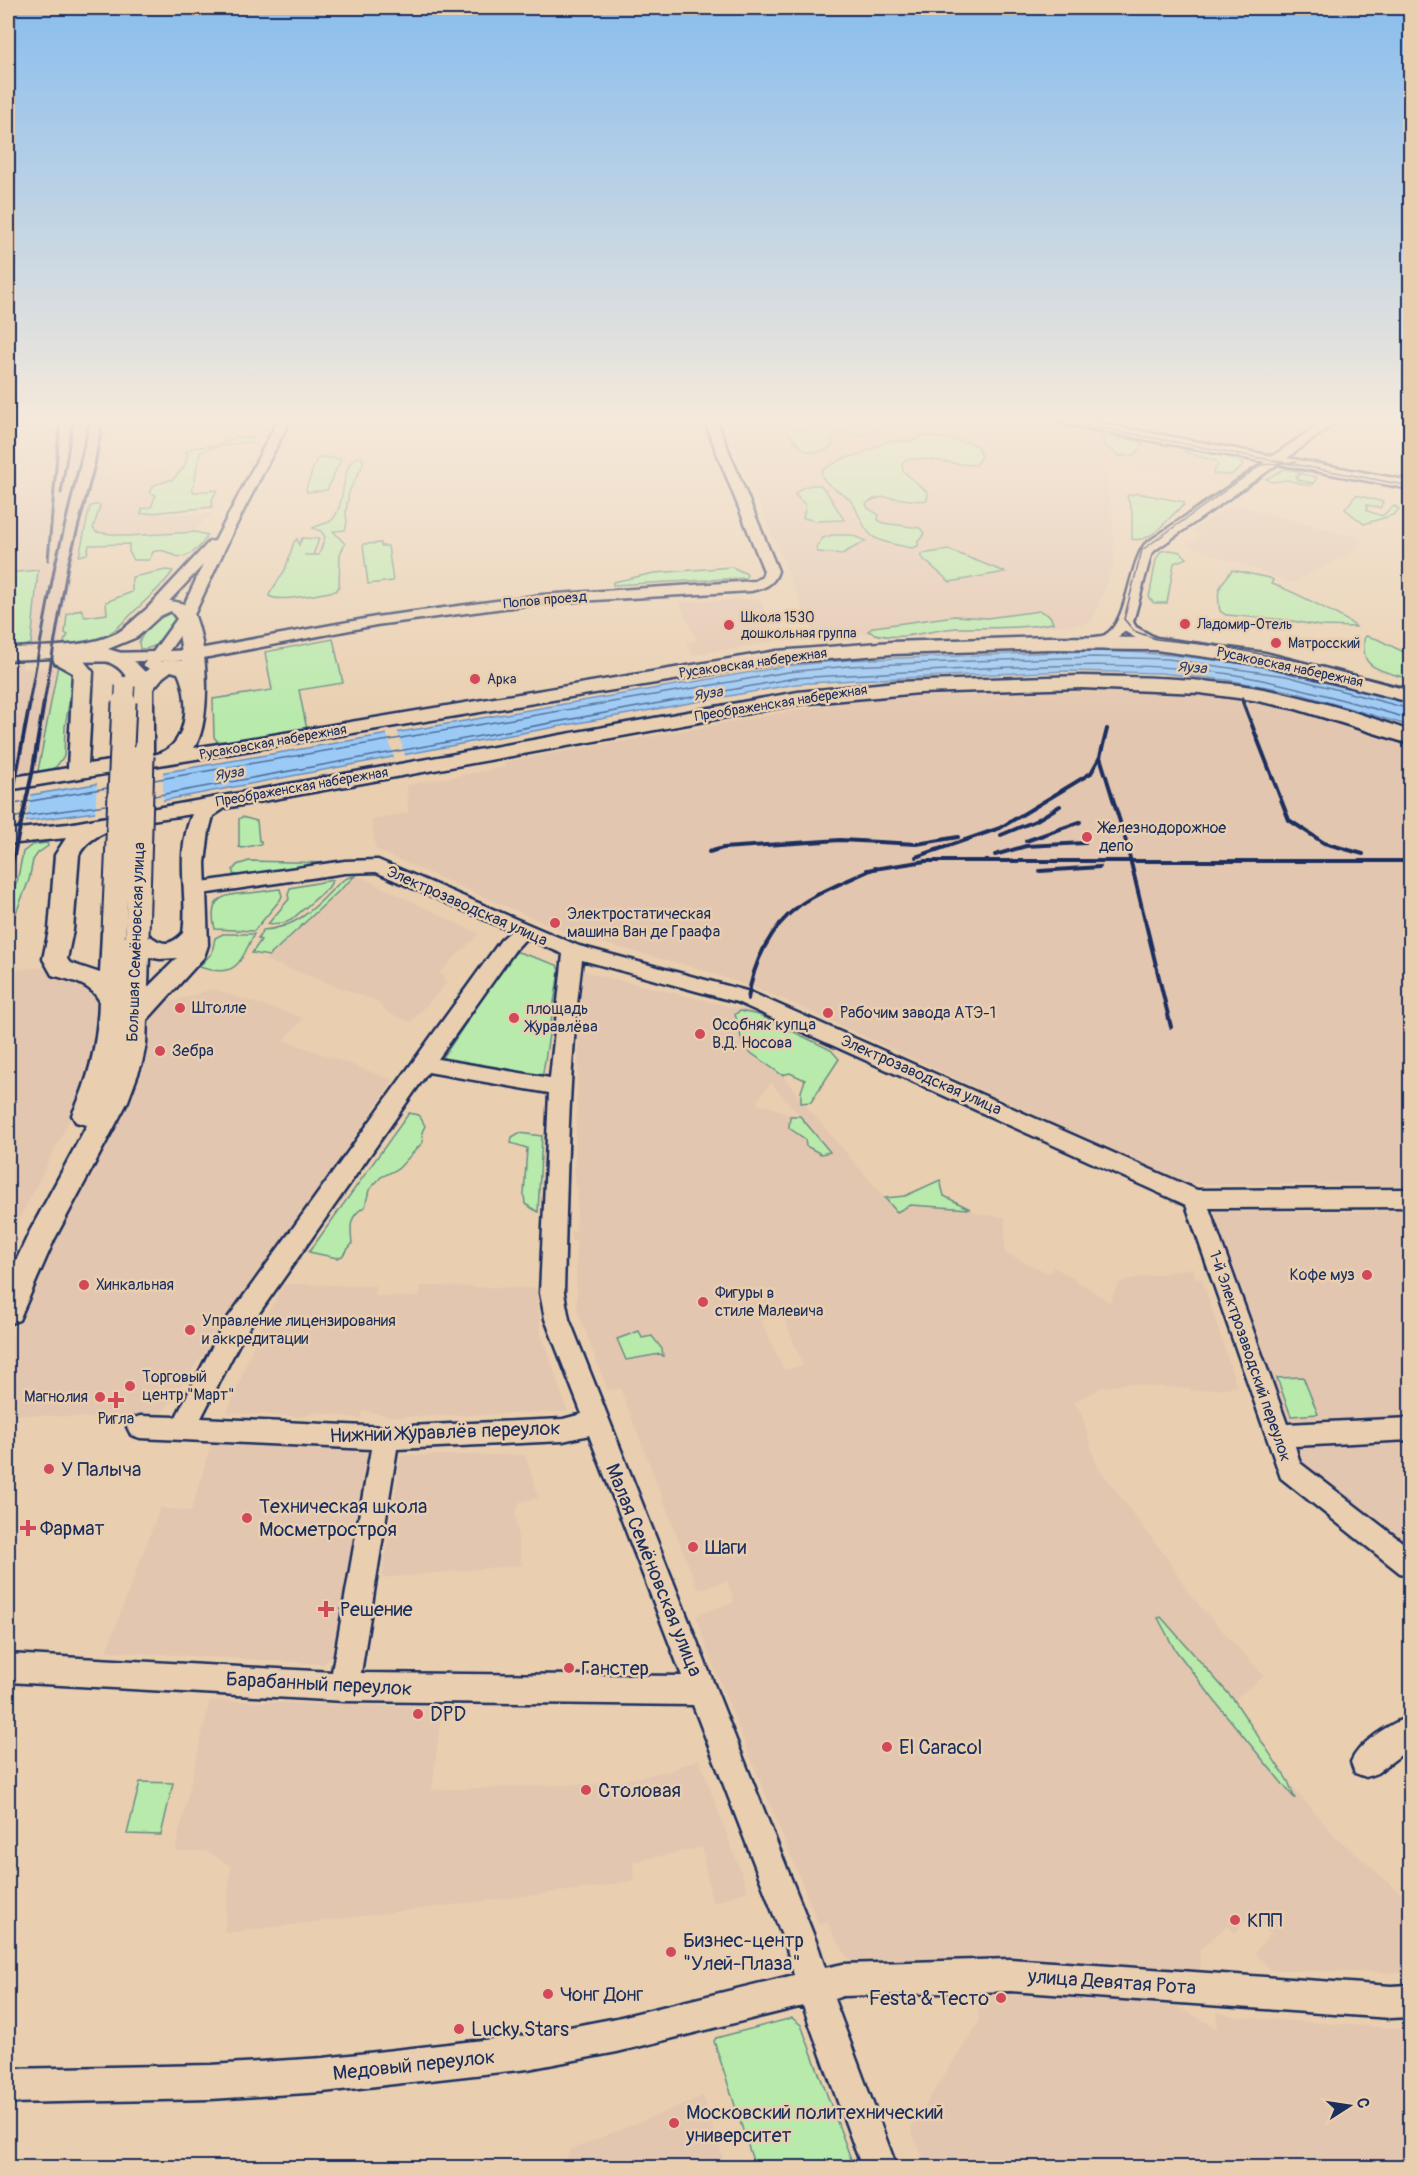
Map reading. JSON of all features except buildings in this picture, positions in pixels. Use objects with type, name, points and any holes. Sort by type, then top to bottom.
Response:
[{"type":"main road","points":[[8,784],[41,779],[70,767],[76,755],[104,667],[103,644],[131,632],[151,612],[163,606],[178,606],[186,617],[195,668],[192,732],[195,742],[200,747],[216,752]]},
{"type":"main road","name":"Русаковская набережная","points":[[41,779],[216,752],[777,657],[891,648],[1091,642],[1155,644],[1265,658],[1410,696]]},
{"type":"main road","points":[[8,654],[104,667]]},
{"type":"main road","points":[[8,661],[157,670],[170,666],[186,669],[193,683]]},
{"type":"main road","name":"Большая Семёновская улица","points":[[8,1311],[40,1239],[123,1082],[133,1044],[124,1009],[104,667]]},
{"type":"main road","name":"Преображенская набережная","points":[[103,825],[153,814],[798,698],[882,688],[1101,681],[1178,684],[1232,690],[1290,702],[1410,738]]},
{"type":"main road","points":[[168,759],[181,751],[192,732]]},
{"type":"main road","points":[[76,755],[79,770],[90,772]]},
{"type":"main road","points":[[103,825],[81,836],[72,845],[67,855],[61,930],[55,958],[61,969],[98,981],[124,1009],[192,957],[196,932],[195,842],[202,815],[219,802]]},
{"type":"main road","points":[[153,814],[166,815],[182,821],[195,842]]},
{"type":"main road","points":[[8,837],[103,825]]},
{"type":"main road","points":[[37,835],[60,841],[67,855]]},
{"type":"main road","points":[[61,930],[67,955],[76,962],[97,957],[119,937],[165,951],[186,946],[193,940],[196,932]]},
{"type":"main road","name":"Большая Семёновская улица","points":[[8,1268],[90,1109],[104,1077],[111,1040],[124,1009]]},
{"type":"street","points":[[104,667],[149,668],[186,617],[231,522]]},
{"type":"street","name":"Попов проезд","points":[[104,667],[156,657],[191,646],[313,632],[542,599],[754,586],[768,580],[771,570],[751,522]]},
{"type":"street","points":[[1091,642],[1110,638],[1125,622],[1146,551],[1187,522]]},
{"type":"street","points":[[151,612],[227,529]]},
{"type":"street","points":[[1125,622],[1131,630],[1155,644]]},
{"type":"street","points":[[104,667],[131,632]]},
{"type":"street","points":[[104,667],[131,632]]},
{"type":"street","points":[[104,667],[150,652],[166,643]]},
{"type":"street","name":"Электрозаводская улица","points":[[195,889],[345,867],[378,866],[522,931],[573,951],[743,997],[1195,1199],[1410,1198]]},
{"type":"street","points":[[185,1429],[190,1413],[234,1329],[508,945],[522,931]]},
{"type":"street","name":"Малая Семёновская улица","points":[[573,951],[559,1087],[552,1293],[560,1330],[803,1949],[821,2012],[880,2168]]},
{"type":"street","points":[[423,1064],[559,1087]]},
{"type":"street","name":"1-й Электрозаводский переулок","points":[[1195,1199],[1290,1470],[1410,1564]]},
{"type":"street","name":"Нижний Журавлёв переулок","points":[[140,1427],[386,1438],[563,1430],[596,1422]]},
{"type":"street","points":[[1277,1436],[1410,1429]]},
{"type":"street","points":[[344,1687],[386,1438]]},
{"type":"street","name":"Барабанный переулок","points":[[8,1668],[344,1687],[702,1691]]},
{"type":"street","points":[[1366,1762],[1410,1731]]},
{"type":"street","name":"улица Девятая Рота","points":[[813,1986],[843,1980],[1010,1974],[1391,2002],[1410,2001]]},
{"type":"street","name":"Медовый переулок","points":[[8,2086],[223,2081],[334,2074],[492,2057],[616,2035],[813,1986]]},
{"type":"shaded area","points":[[8,522],[204,522],[192,533],[80,540],[75,560],[71,561],[60,643],[31,644],[38,570],[8,573]]},
{"type":"shaded area","points":[[767,522],[1112,522],[1114,565],[1092,621],[1083,624],[814,636]]},
{"type":"shaded area","points":[[1207,522],[1298,522],[1359,538],[1362,542],[1357,547],[1359,549],[1292,583],[1187,545],[1201,535],[1192,531]]},
{"type":"shaded area","name":"Школа 1530 дошкольная группа","points":[[760,599],[775,642],[693,655],[686,642],[697,640],[678,602]]},
{"type":"shaded area","points":[[23,663],[22,669],[56,668],[36,773],[8,776],[8,664]]},
{"type":"shaded area","points":[[1126,690],[1173,691],[1242,698],[1339,722],[1410,743],[1410,1185],[1187,1184],[771,994],[700,969],[572,935],[376,850],[371,819],[408,813],[407,785],[505,767],[504,762],[861,699]]},
{"type":"shaded area","points":[[357,875],[479,934],[440,972],[447,983],[411,1022],[388,1013],[376,1001],[265,960]]},
{"type":"shaded area","points":[[42,967],[51,974],[92,982],[99,994],[94,1055],[81,1098],[8,1241],[8,971]]},
{"type":"shaded area","points":[[581,971],[755,1012],[765,1041],[786,1080],[897,1212],[910,1205],[970,1209],[978,1214],[1005,1217],[1005,1253],[1049,1273],[1053,1267],[1110,1302],[1118,1284],[1125,1280],[1193,1268],[1196,1279],[1202,1279],[1237,1387],[1191,1391],[1190,1388],[1152,1387],[1129,1383],[1096,1389],[1097,1391],[1074,1402],[1081,1413],[1097,1466],[1167,1558],[1190,1595],[1264,1676],[1234,1700],[1288,1781],[1334,1835],[1410,1901],[1410,1973],[1270,1970],[1255,1953],[1270,1933],[1251,1915],[1235,1933],[1228,1925],[1199,1950],[1201,1973],[852,1964],[827,1921],[819,1925],[709,1656],[696,1615],[734,1602],[727,1581],[698,1590],[620,1388],[608,1391],[577,1310],[576,1241],[571,1240],[571,1231],[576,1231],[578,1186],[574,1185]],"holes":[[[771,1083],[798,1114],[787,1114],[772,1107],[759,1105],[757,1101]],[[783,1316],[803,1365],[784,1370],[761,1320]]]},
{"type":"shaded area","points":[[212,989],[304,1018],[284,1040],[394,1080],[162,1414],[147,1420],[8,1414],[8,1351],[35,1272],[143,1060],[157,1002],[161,998],[174,1001]]},
{"type":"shaded area","points":[[1410,1211],[1410,1418],[1286,1425],[1213,1212]]},
{"type":"shaded area","points":[[284,1284],[377,1286],[375,1296],[419,1297],[421,1286],[536,1288],[541,1333],[568,1412],[396,1417],[363,1411],[360,1419],[318,1412],[303,1417],[227,1413],[263,1321]]},
{"type":"shaded area","points":[[212,1441],[317,1447],[317,1450],[321,1447],[361,1448],[368,1456],[335,1653],[324,1664],[106,1651],[160,1508],[191,1511]]},
{"type":"shaded area","points":[[1410,1441],[1410,1551],[1297,1463],[1292,1447]]},
{"type":"shaded area","points":[[401,1455],[525,1455],[539,1498],[520,1502],[515,1514],[522,1565],[382,1578]]},
{"type":"shaded area","points":[[210,1700],[442,1708],[432,1790],[612,1783],[672,1770],[699,1759],[748,1891],[712,1903],[702,1847],[633,1862],[634,1880],[607,1886],[224,1933],[231,1866],[206,1851],[175,1851]]},
{"type":"shaded area","points":[[984,1993],[1170,2003],[1217,2028],[1217,2012],[1237,2017],[1410,2029],[1410,2167],[927,2167],[910,2128],[979,2022],[977,2002],[984,2002]]},
{"type":"shaded area","name":"Московский политехнический университет","points":[[703,2096],[726,2167],[563,2167],[570,2150]]},
{"type":"green space","points":[[87,522],[95,522],[93,528],[96,532],[127,536],[196,532],[207,535],[195,551],[181,557],[160,551],[153,552],[149,560],[134,560],[129,552],[129,544],[89,545],[87,554],[79,556]]},
{"type":"green space","points":[[330,522],[347,522],[345,530],[333,531],[345,544],[340,554],[339,587],[336,591],[301,597],[274,598],[269,596],[285,570],[294,542],[297,539],[299,545],[302,538],[319,539],[313,555],[319,555],[325,537],[321,531],[313,528]]},
{"type":"green space","points":[[862,522],[880,522],[920,528],[924,533],[918,541],[918,546],[911,548],[879,540],[867,531]]},
{"type":"green space","points":[[1132,522],[1166,522],[1147,537],[1132,539]]},
{"type":"green space","points":[[832,535],[851,535],[866,541],[842,554],[818,552],[816,547],[823,538]]},
{"type":"green space","points":[[381,543],[381,546],[388,546],[393,581],[368,584],[363,544]]},
{"type":"green space","points":[[949,550],[1005,572],[950,582],[921,557],[921,554]]},
{"type":"green space","points":[[1161,551],[1180,552],[1187,558],[1174,563],[1167,603],[1154,603],[1149,598],[1156,560]]},
{"type":"green space","points":[[732,567],[747,574],[746,578],[613,585],[613,582],[654,573]]},
{"type":"green space","points":[[38,570],[31,644],[20,647],[8,646],[8,585],[15,579],[8,577],[8,573]]},
{"type":"green space","points":[[166,570],[173,571],[166,581],[115,629],[91,641],[64,645],[68,635],[65,633],[67,614],[81,609],[85,617],[107,614],[106,602],[132,592],[132,577]]},
{"type":"green space","points":[[1232,570],[1270,578],[1273,580],[1271,584],[1316,604],[1356,627],[1320,626],[1287,620],[1226,615],[1220,611],[1218,597],[1221,585]]},
{"type":"green space","points":[[1040,611],[1050,616],[1053,623],[1017,627],[956,628],[900,636],[878,635],[868,631],[874,627],[955,616],[987,618]]},
{"type":"green space","points":[[171,613],[182,616],[169,633],[159,643],[140,649],[139,642],[148,627],[156,619]]},
{"type":"green space","points":[[1366,636],[1410,655],[1410,679],[1372,666],[1364,652]]},
{"type":"green space","points":[[333,639],[343,683],[299,690],[307,730],[234,742],[217,741],[214,737],[213,699],[272,690],[265,652]]},
{"type":"green space","points":[[60,664],[74,673],[65,727],[64,756],[56,767],[40,773],[38,771]]},
{"type":"green space","points":[[242,817],[257,821],[261,844],[239,847],[239,819]]},
{"type":"green space","points":[[47,843],[48,846],[33,860],[29,880],[8,933],[8,902],[17,882],[23,852],[32,845]]},
{"type":"green space","points":[[249,861],[331,863],[240,876],[233,874],[237,865]]},
{"type":"green space","points":[[355,876],[269,956],[252,953],[261,940],[258,939],[263,930],[284,926],[301,918],[342,881]]},
{"type":"green space","points":[[333,880],[328,888],[291,920],[268,924],[289,899],[290,888]]},
{"type":"green space","points":[[280,889],[282,896],[280,900],[254,931],[215,929],[213,910],[220,899],[225,896]]},
{"type":"green space","points":[[223,934],[254,934],[240,961],[229,970],[199,967],[212,953],[215,938]]},
{"type":"green space","points":[[518,952],[557,965],[559,971],[542,1079],[440,1062],[512,954]]},
{"type":"green space","points":[[740,1011],[759,1015],[831,1050],[839,1059],[811,1102],[801,1103],[801,1092],[805,1080],[790,1073],[782,1075],[744,1048],[735,1014]]},
{"type":"green space","points":[[409,1113],[419,1115],[425,1126],[422,1132],[423,1142],[398,1169],[381,1177],[369,1190],[365,1207],[353,1218],[352,1244],[342,1256],[337,1258],[309,1252]]},
{"type":"green space","points":[[790,1116],[800,1116],[830,1152],[821,1154],[806,1146],[805,1139],[789,1128]]},
{"type":"green space","points":[[519,1133],[542,1136],[538,1212],[525,1204],[527,1148],[511,1143],[512,1137]]},
{"type":"green space","points":[[940,1180],[944,1196],[970,1209],[910,1205],[897,1212],[885,1198],[905,1196]]},
{"type":"green space","points":[[639,1331],[642,1338],[652,1336],[662,1349],[663,1356],[660,1354],[626,1360],[617,1339]]},
{"type":"green space","points":[[1303,1377],[1318,1414],[1291,1416],[1277,1378]]},
{"type":"green space","points":[[1161,1617],[1234,1700],[1288,1781],[1295,1799],[1174,1648],[1158,1618]]},
{"type":"green space","points":[[140,1782],[173,1783],[161,1835],[127,1834]]},
{"type":"green space","points":[[792,2018],[801,2025],[854,2167],[755,2167],[714,2041],[716,2038]]},
{"type":"water","name":"Яуза","points":[[1094,651],[1136,652],[1216,660],[1331,682],[1410,704],[1410,726],[1290,691],[1227,680],[1160,673],[1068,671],[796,684],[471,742],[124,808],[8,824],[8,799],[787,666],[848,660]]},
{"type":"pier","points":[[397,729],[406,759],[395,761],[386,731]]},
{"type":"pier","points":[[163,769],[163,804],[95,816],[97,781]]},
{"type":"pier","points":[[32,792],[25,825],[8,827],[8,796]]},
{"type":"tram line","points":[[1182,522],[1142,550],[1124,619],[1134,631],[1156,639],[1218,646],[1314,664],[1410,690]]},
{"type":"railway","points":[[48,560],[51,522]]},
{"type":"railway","points":[[29,703],[66,522]]},
{"type":"railway","points":[[44,703],[68,565],[80,522]]},
{"type":"railway","points":[[1242,698],[1244,703]]},
{"type":"railway","points":[[8,818],[30,702]]},
{"type":"railway","points":[[8,881],[32,774],[44,702]]},
{"type":"railway","points":[[1243,702],[1289,820],[1324,843],[1363,854]]},
{"type":"railway","points":[[1100,757],[1107,729]]},
{"type":"railway","points":[[916,857],[1000,828],[1091,773],[1100,757]]},
{"type":"railway","points":[[1100,757],[1131,861]]},
{"type":"railway","points":[[1001,835],[1035,821],[1060,806]]},
{"type":"railway","points":[[1026,841],[1080,822]]},
{"type":"railway","points":[[709,852],[723,848],[840,840],[917,844],[958,837]]},
{"type":"railway","points":[[995,855],[1026,846],[1085,843]]},
{"type":"railway","points":[[872,869],[926,861],[1131,861]]},
{"type":"railway","points":[[1131,861],[1410,861]]},
{"type":"railway","points":[[1131,861],[1171,1027]]},
{"type":"railway","points":[[1040,871],[1100,867]]},
{"type":"railway","points":[[748,999],[759,959],[772,935],[789,914],[817,894],[872,869]]},
{"type":"railway","points":[[867,870],[872,869]]},
{"type":"place","name":"Ладомир-Отель","points":[[1185,624]]},
{"type":"place","name":"Школа 1530 дошкольная группа","points":[[729,625]]},
{"type":"place","name":"Матросский","points":[[1276,643]]},
{"type":"place","name":"Арка","points":[[475,679]]},
{"type":"place","name":"Железнодорожное депо","points":[[1087,837]]},
{"type":"place","name":"Электростатическая машина Ван де Граафа","points":[[555,923]]},
{"type":"place","name":"Штолле","points":[[180,1008]]},
{"type":"place","name":"Рабочим завода АТЭ-1","points":[[828,1013]]},
{"type":"place","name":"площадь Журавлёва","points":[[514,1018]]},
{"type":"place","name":"Особняк купца В.Д. Носова","points":[[700,1034]]},
{"type":"place","name":"Зебра","points":[[160,1051]]},
{"type":"place","name":"Кофе муз","points":[[1367,1275]]},
{"type":"place","name":"Хинкальная","points":[[84,1285]]},
{"type":"place","name":"Фигуры в стиле Малевича","points":[[703,1302]]},
{"type":"place","name":"Управление лицензирования и аккредитации","points":[[190,1330]]},
{"type":"place","name":"Торговый центр \"Март\"","points":[[130,1386]]},
{"type":"place","name":"Магнолия","points":[[100,1397]]},
{"type":"place","name":"Ригла","points":[[116,1400]]},
{"type":"place","name":"У Палыча","points":[[49,1469]]},
{"type":"place","name":"Техническая школа Мосметростроя","points":[[247,1518]]},
{"type":"place","name":"Фармат","points":[[28,1528]]},
{"type":"place","name":"Шаги","points":[[693,1547]]},
{"type":"place","name":"Решение","points":[[326,1609]]},
{"type":"place","name":"Ганстер","points":[[569,1668]]},
{"type":"place","name":"DPD","points":[[418,1714]]},
{"type":"place","name":"El Caracol","points":[[887,1747]]},
{"type":"place","name":"Столовая","points":[[586,1790]]},
{"type":"place","name":"КПП","points":[[1235,1920]]},
{"type":"place","name":"Бизнес-центр \"Улей-Плаза\"","points":[[671,1952]]},
{"type":"place","name":"Чонг Донг","points":[[548,1994]]},
{"type":"place","name":"Festa & Тесто","points":[[1001,1998]]},
{"type":"place","name":"Lucky Stars","points":[[459,2029]]},
{"type":"place","name":"Московский политехнический университет","points":[[674,2123]]}]
